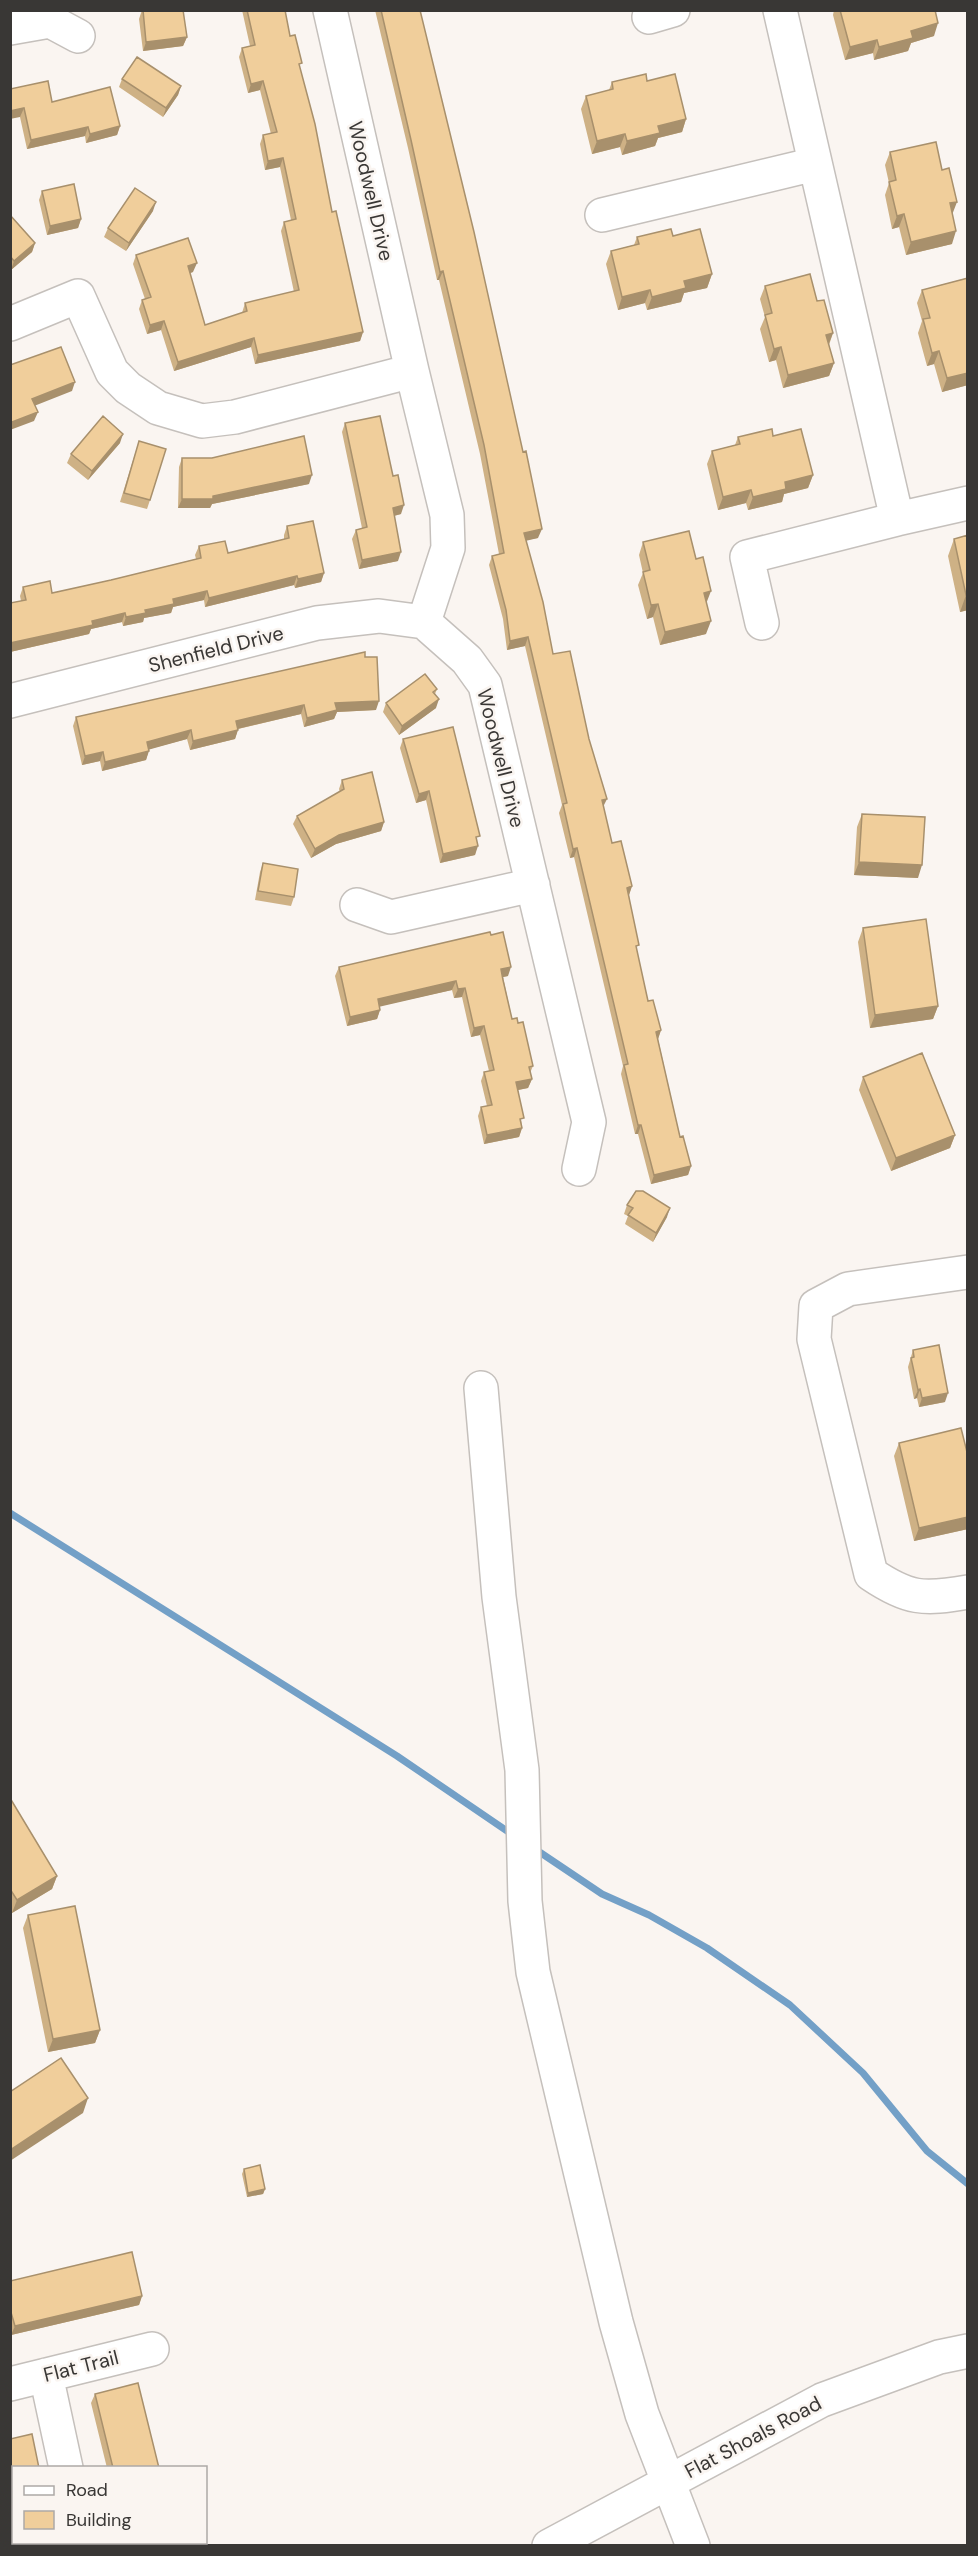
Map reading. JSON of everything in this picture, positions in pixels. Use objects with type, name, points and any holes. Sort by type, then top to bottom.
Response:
[{"type":"street","name":"Woodwell Drive","points":[[330,10],[447,515],[448,548],[424,622],[467,660],[485,685],[589,1122],[579,1169]]},
{"type":"street","points":[[780,10],[897,519]]},
{"type":"street","points":[[10,28],[50,21],[78,36]]},
{"type":"street","points":[[602,215],[815,164]]},
{"type":"street","points":[[10,324],[78,296],[112,372],[128,388],[158,408],[202,421],[235,417],[412,371]]},
{"type":"street","points":[[762,623],[747,557],[968,503]]},
{"type":"street","name":"Shenfield Drive","points":[[10,701],[317,623],[379,616],[424,622]]},
{"type":"street","points":[[357,905],[391,917],[533,885]]},
{"type":"street","points":[[968,1272],[848,1289],[816,1306],[814,1339],[871,1574],[898,1592],[936,1598],[968,1592]]},
{"type":"street","points":[[481,1388],[499,1596],[522,1770],[525,1902],[533,1972],[616,2322],[642,2414],[670,2480],[693,2546]]},
{"type":"street","name":"Flat Trail","points":[[10,2384],[152,2349]]},
{"type":"street","name":"Flat Shoals Road","points":[[549,2546],[822,2400],[939,2357],[968,2351]]},
{"type":"street","points":[[46,2375],[66,2466]]},
{"type":"building","points":[[143,10],[183,10],[187,37],[146,42]]},
{"type":"building","points":[[247,10],[285,10],[290,36],[295,35],[302,63],[299,64],[315,124],[332,212],[336,211],[363,332],[258,355],[254,338],[178,362],[164,321],[150,325],[142,300],[151,297],[136,255],[188,238],[197,263],[188,266],[205,325],[247,311],[245,303],[299,290],[284,222],[296,219],[283,158],[268,161],[263,135],[277,132],[263,81],[251,84],[242,48],[255,45]]},
{"type":"building","points":[[381,10],[420,10],[474,232],[523,452],[526,451],[542,529],[524,533],[543,602],[553,654],[570,651],[589,739],[607,799],[602,800],[612,843],[621,841],[632,886],[627,888],[639,945],[636,946],[648,1001],[653,1000],[661,1030],[656,1032],[680,1137],[683,1136],[691,1166],[654,1175],[641,1125],[638,1125],[624,1065],[628,1064],[577,848],[573,849],[563,804],[567,803],[528,637],[510,641],[506,610],[492,556],[504,553],[484,445],[443,271],[440,272]]},
{"type":"building","points":[[840,10],[935,10],[938,23],[911,31],[913,38],[879,47],[877,40],[850,47]]},
{"type":"building","points":[[137,57],[181,86],[166,108],[122,79]]},
{"type":"building","points":[[646,74],[647,81],[675,74],[686,119],[658,126],[660,133],[627,141],[625,134],[597,141],[586,96],[613,89],[612,82]]},
{"type":"building","points":[[48,81],[52,102],[110,87],[120,126],[90,134],[88,127],[31,140],[24,108],[10,111],[10,89]]},
{"type":"building","points":[[936,142],[942,170],[949,168],[957,202],[950,203],[956,231],[911,242],[904,214],[897,216],[889,182],[896,180],[890,152]]},
{"type":"building","points":[[74,184],[81,219],[50,226],[42,191]]},
{"type":"building","points":[[135,188],[156,202],[129,243],[108,228]]},
{"type":"building","points":[[10,215],[35,243],[14,261],[10,256]]},
{"type":"building","points":[[671,229],[673,236],[700,229],[712,274],[684,281],[686,288],[652,297],[650,290],[622,297],[611,251],[639,244],[637,237]]},
{"type":"building","points":[[810,274],[817,301],[824,300],[833,333],[826,335],[834,363],[788,375],[781,347],[774,349],[765,315],[772,313],[765,286]]},
{"type":"building","points":[[968,278],[968,373],[947,378],[939,351],[932,353],[923,319],[930,318],[922,290]]},
{"type":"building","points":[[61,347],[75,382],[32,399],[38,412],[12,422],[10,419],[10,365]]},
{"type":"building","points":[[103,416],[123,434],[92,471],[71,454]]},
{"type":"building","points":[[380,416],[393,476],[398,475],[404,505],[393,508],[401,552],[362,560],[356,530],[367,527],[345,423]]},
{"type":"building","points":[[772,429],[773,436],[801,429],[813,475],[785,482],[786,489],[753,497],[751,490],[723,497],[712,451],[740,444],[738,437]]},
{"type":"building","points":[[304,436],[312,475],[213,496],[213,499],[182,499],[182,458],[212,458]]},
{"type":"building","points":[[139,441],[166,449],[150,500],[124,493]]},
{"type":"building","points":[[313,521],[324,573],[298,579],[297,576],[209,598],[207,591],[173,599],[174,604],[145,610],[146,613],[126,617],[125,613],[92,621],[93,625],[10,643],[10,603],[26,600],[23,587],[50,581],[52,593],[111,580],[201,558],[199,546],[225,541],[228,553],[289,538],[287,526]]},
{"type":"building","points":[[689,531],[696,559],[703,557],[711,591],[704,593],[711,621],[665,632],[658,604],[651,605],[643,572],[650,570],[643,542]]},
{"type":"building","points":[[968,535],[968,594],[966,595],[954,539]]},
{"type":"building","points":[[365,652],[365,657],[377,657],[379,701],[335,703],[337,710],[307,718],[304,705],[236,721],[238,730],[193,741],[191,730],[147,742],[149,751],[105,762],[103,752],[85,756],[76,717]]},
{"type":"building","points":[[425,674],[437,689],[433,692],[439,699],[402,726],[386,703]]},
{"type":"building","points":[[453,727],[480,836],[476,837],[478,846],[443,854],[429,791],[419,794],[403,739]]},
{"type":"building","points":[[372,772],[384,822],[339,835],[315,849],[297,816],[344,789],[342,780]]},
{"type":"building","points":[[862,814],[925,817],[922,865],[859,862]]},
{"type":"building","points":[[263,863],[298,869],[294,897],[258,891]]},
{"type":"building","points":[[926,919],[938,1006],[875,1015],[863,928]]},
{"type":"building","points":[[490,932],[491,935],[503,932],[511,967],[501,969],[503,980],[512,1019],[517,1018],[518,1023],[523,1022],[533,1066],[529,1067],[532,1079],[516,1082],[524,1118],[520,1119],[522,1128],[487,1135],[481,1107],[492,1105],[484,1072],[494,1070],[484,1026],[474,1028],[465,988],[458,989],[456,981],[378,999],[380,1010],[350,1017],[339,967]]},
{"type":"building","points":[[922,1053],[955,1135],[896,1158],[863,1077]]},
{"type":"building","points":[[636,1191],[643,1191],[670,1208],[656,1233],[628,1215],[633,1208],[627,1205]]},
{"type":"building","points":[[939,1345],[948,1393],[922,1398],[911,1358],[914,1357],[913,1350]]},
{"type":"building","points":[[961,1428],[968,1456],[968,1517],[919,1528],[899,1443]]},
{"type":"building","points":[[10,1798],[57,1876],[17,1900],[10,1889]]},
{"type":"building","points":[[75,1906],[100,2030],[53,2039],[28,1915]]},
{"type":"building","points":[[61,2058],[88,2098],[10,2150],[10,2092]]},
{"type":"building","points":[[260,2165],[265,2189],[248,2193],[244,2169]]},
{"type":"building","points":[[132,2252],[142,2296],[15,2326],[10,2309],[10,2281]]},
{"type":"building","points":[[138,2383],[159,2466],[113,2466],[95,2394]]},
{"type":"building","points":[[32,2434],[39,2466],[12,2466],[12,2486],[10,2486],[10,2439]]},
{"type":"waterway","points":[[10,1513],[397,1756],[513,1835]]},
{"type":"waterway","points":[[535,1849],[602,1894],[649,1915],[707,1948],[790,2005],[863,2073],[927,2151],[968,2184]]}]
